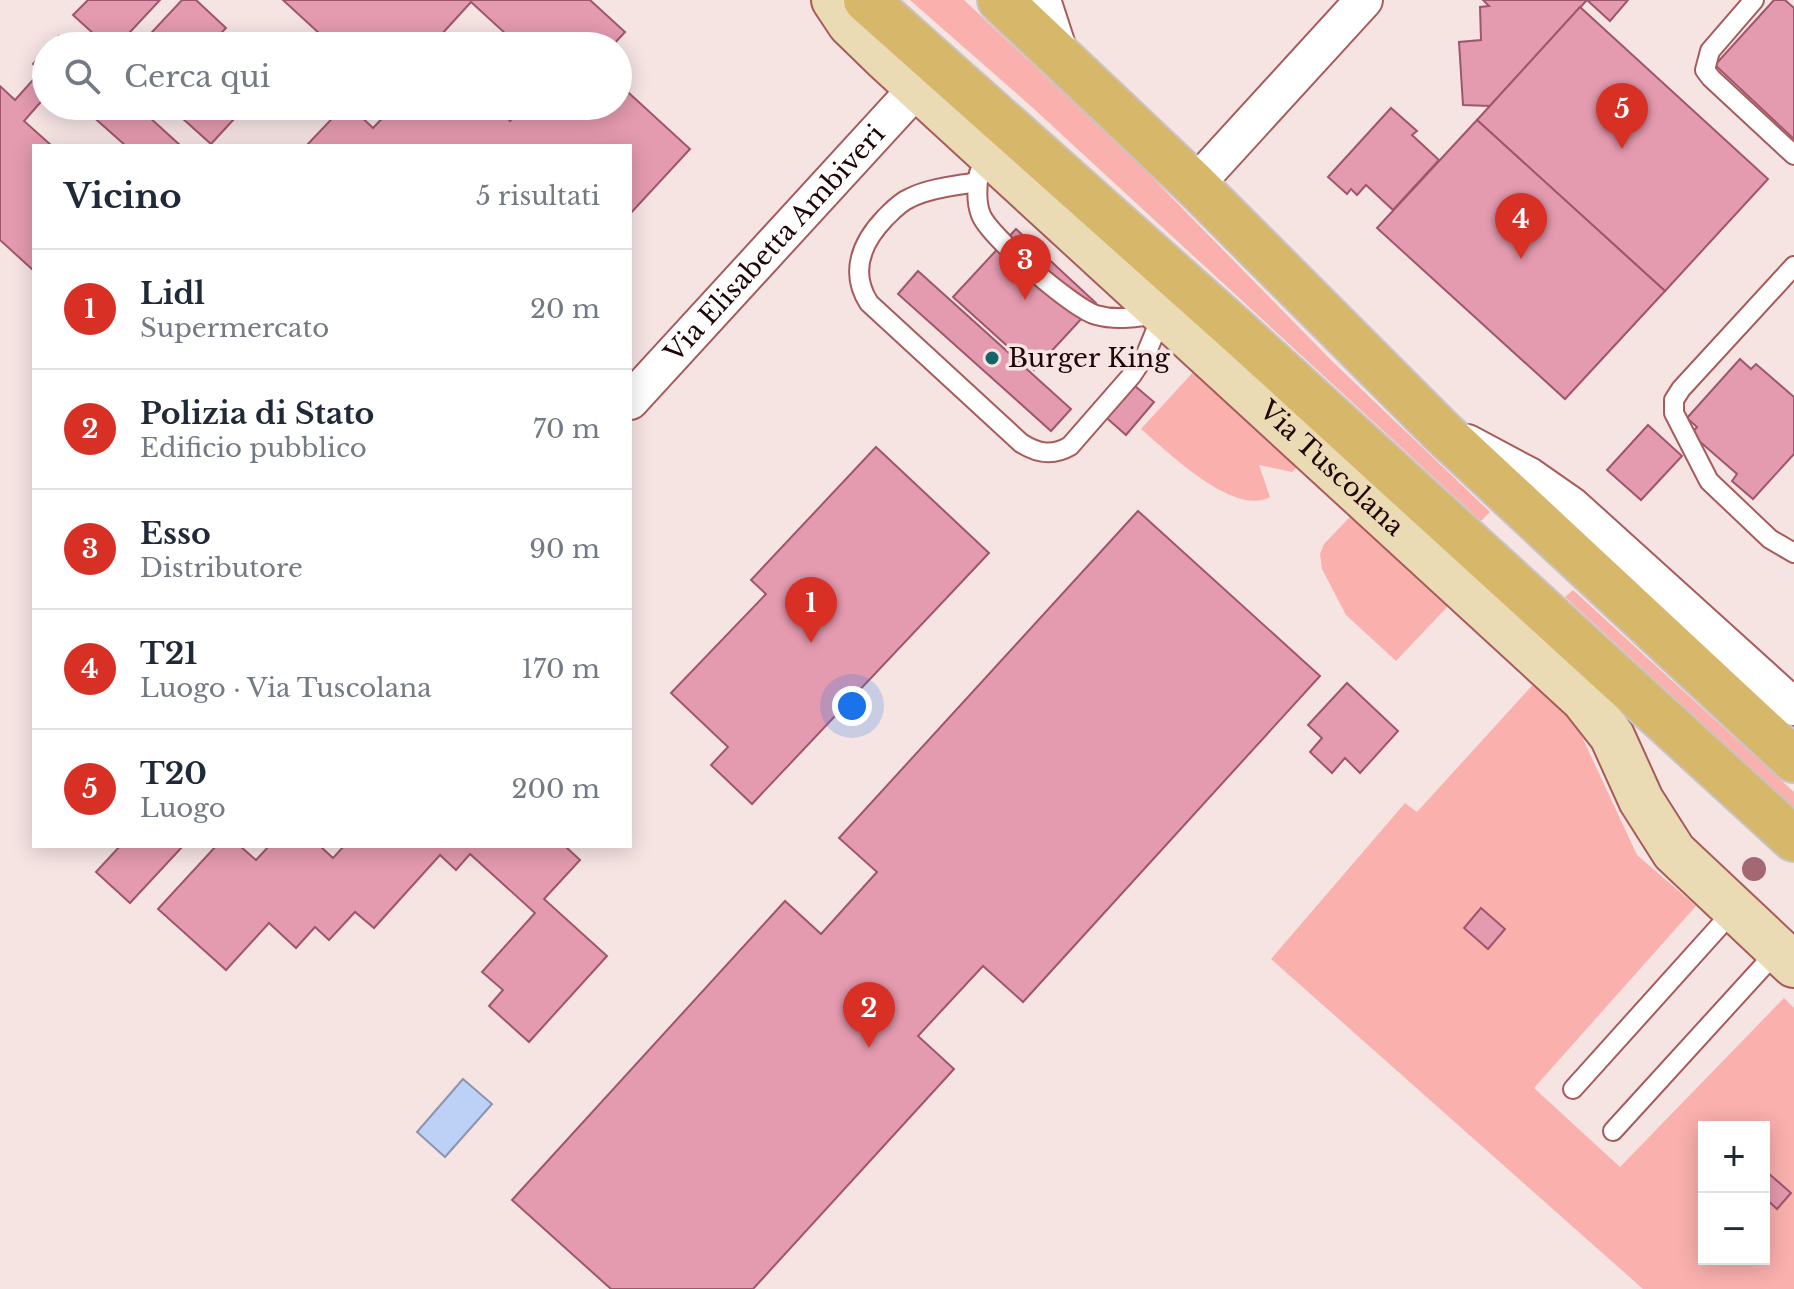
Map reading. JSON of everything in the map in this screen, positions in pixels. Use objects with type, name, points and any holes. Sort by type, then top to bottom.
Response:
[{"type":"main road","name":"Via Tuscolana","points":[[866,0],[1236,330],[1794,839]]},
{"type":"main road","points":[[1000,0],[1195,185],[1442,432],[1794,760]]},
{"type":"street","name":"Via Tuscolana","points":[[834,0],[850,24],[918,87],[980,164],[1163,313],[1583,699],[1612,736],[1641,800],[1662,836],[1683,862],[1786,958]]},
{"type":"street","points":[[1042,0],[1060,55]]},
{"type":"street","points":[[1195,185],[1364,0]]},
{"type":"street","name":"Via Elisabetta Ambiveri","points":[[632,399],[918,87]]},
{"type":"street","points":[[1442,432],[1503,461],[1572,506],[1794,707]]},
{"type":"lane","points":[[1754,0],[1710,51],[1705,70],[1794,155]]},
{"type":"lane","points":[[980,164],[979,207],[989,228],[1072,303],[1108,318],[1163,313],[1146,354],[1132,375],[1070,446],[1044,453],[1021,443],[869,303],[860,280],[861,254],[865,242],[892,211],[909,198],[980,164]]},
{"type":"lane","points":[[1794,266],[1681,389],[1674,400],[1674,413],[1691,451],[1715,489],[1770,539],[1794,553]]},
{"type":"lane","points":[[1573,1089],[1735,909]]},
{"type":"lane","points":[[1613,1131],[1786,958]]},
{"type":"shaded area","points":[[910,0],[964,0],[1133,158],[1333,362],[1490,512],[1481,521],[1033,108]]},
{"type":"shaded area","points":[[1195,370],[1297,467],[1292,472],[1259,465],[1270,497],[1255,501],[1220,490],[1184,466],[1141,429]]},
{"type":"shaded area","points":[[1350,517],[1375,539],[1378,537],[1448,606],[1396,661],[1346,615],[1322,569],[1320,554],[1324,544]]},
{"type":"shaded area","points":[[1573,590],[1794,792],[1794,808],[1565,597]]},
{"type":"shaded area","points":[[1538,679],[1570,711],[1637,855],[1696,906],[1534,1088],[1620,1167],[1784,998],[1794,1008],[1794,1289],[1643,1289],[1271,959],[1405,803],[1417,812]]},
{"type":"water","points":[[463,1079],[492,1104],[445,1157],[417,1132]]},
{"type":"building","points":[[88,0],[160,0],[130,32],[92,32],[73,15]]},
{"type":"building","points":[[182,0],[196,0],[226,28],[222,32],[152,32]]},
{"type":"building","points":[[283,0],[590,0],[625,32],[504,32],[471,2],[444,32],[318,32]]},
{"type":"building","points":[[1483,0],[1587,0],[1490,106],[1463,105],[1459,42],[1481,40],[1480,7],[1489,6]]},
{"type":"building","points":[[1587,0],[1628,0],[1610,21]]},
{"type":"building","points":[[1774,0],[1785,0],[1794,8],[1794,139],[1715,65]]},
{"type":"building","points":[[1580,7],[1768,179],[1665,291],[1477,120]]},
{"type":"building","points":[[32,81],[32,112],[24,121],[50,144],[32,144],[32,269],[0,240],[0,86],[15,100]]},
{"type":"building","points":[[632,96],[690,149],[632,212],[632,144],[308,144],[331,120],[365,120],[373,128],[381,120],[632,120]]},
{"type":"building","points":[[1391,108],[1417,131],[1412,135],[1439,160],[1393,210],[1366,185],[1357,195],[1351,189],[1347,194],[1328,177]]},
{"type":"building","points":[[97,120],[152,120],[179,144],[124,144]]},
{"type":"building","points":[[184,120],[233,120],[211,144]]},
{"type":"building","points":[[1477,120],[1665,291],[1565,399],[1377,228]]},
{"type":"building","points":[[1016,229],[1096,303],[1034,370],[953,297]]},
{"type":"building","points":[[918,271],[1071,409],[1051,431],[898,294]]},
{"type":"building","points":[[1740,359],[1751,369],[1756,364],[1794,397],[1794,454],[1753,499],[1732,481],[1737,474],[1691,434],[1697,427],[1687,418]]},
{"type":"building","points":[[1129,381],[1154,402],[1126,435],[1101,413]]},
{"type":"building","points":[[1648,425],[1682,456],[1641,500],[1607,470]]},
{"type":"building","points":[[876,447],[989,553],[752,804],[711,765],[728,747],[671,693],[766,594],[751,580]]},
{"type":"building","points":[[1138,511],[1320,676],[1023,1002],[983,966],[918,1036],[954,1069],[753,1289],[611,1289],[512,1200],[785,901],[821,934],[877,872],[839,838]]},
{"type":"building","points":[[1347,683],[1398,731],[1360,773],[1345,758],[1332,773],[1310,752],[1322,738],[1308,725]]},
{"type":"building","points":[[118,848],[181,848],[130,903],[96,872]]},
{"type":"building","points":[[214,848],[242,848],[256,860],[267,848],[322,848],[333,858],[342,848],[567,848],[580,860],[544,899],[607,956],[529,1042],[489,1006],[503,990],[482,972],[535,913],[470,854],[456,870],[440,855],[374,928],[355,912],[329,940],[315,927],[296,948],[269,923],[226,970],[158,909]]},
{"type":"building","points":[[1481,908],[1505,929],[1488,949],[1464,928]]},
{"type":"building","points":[[1770,1175],[1791,1193],[1777,1209],[1770,1203]]},
{"type":"place","name":"T20","points":[[1622,149]]},
{"type":"place","name":"T21","points":[[1521,259]]},
{"type":"place","name":"Esso","points":[[1025,300]]},
{"type":"place","name":"Burger King","points":[[992,358]]},
{"type":"place","name":"Lidl","points":[[811,643]]},
{"type":"place","name":"Polizia di Stato","points":[[869,1048]]}]
